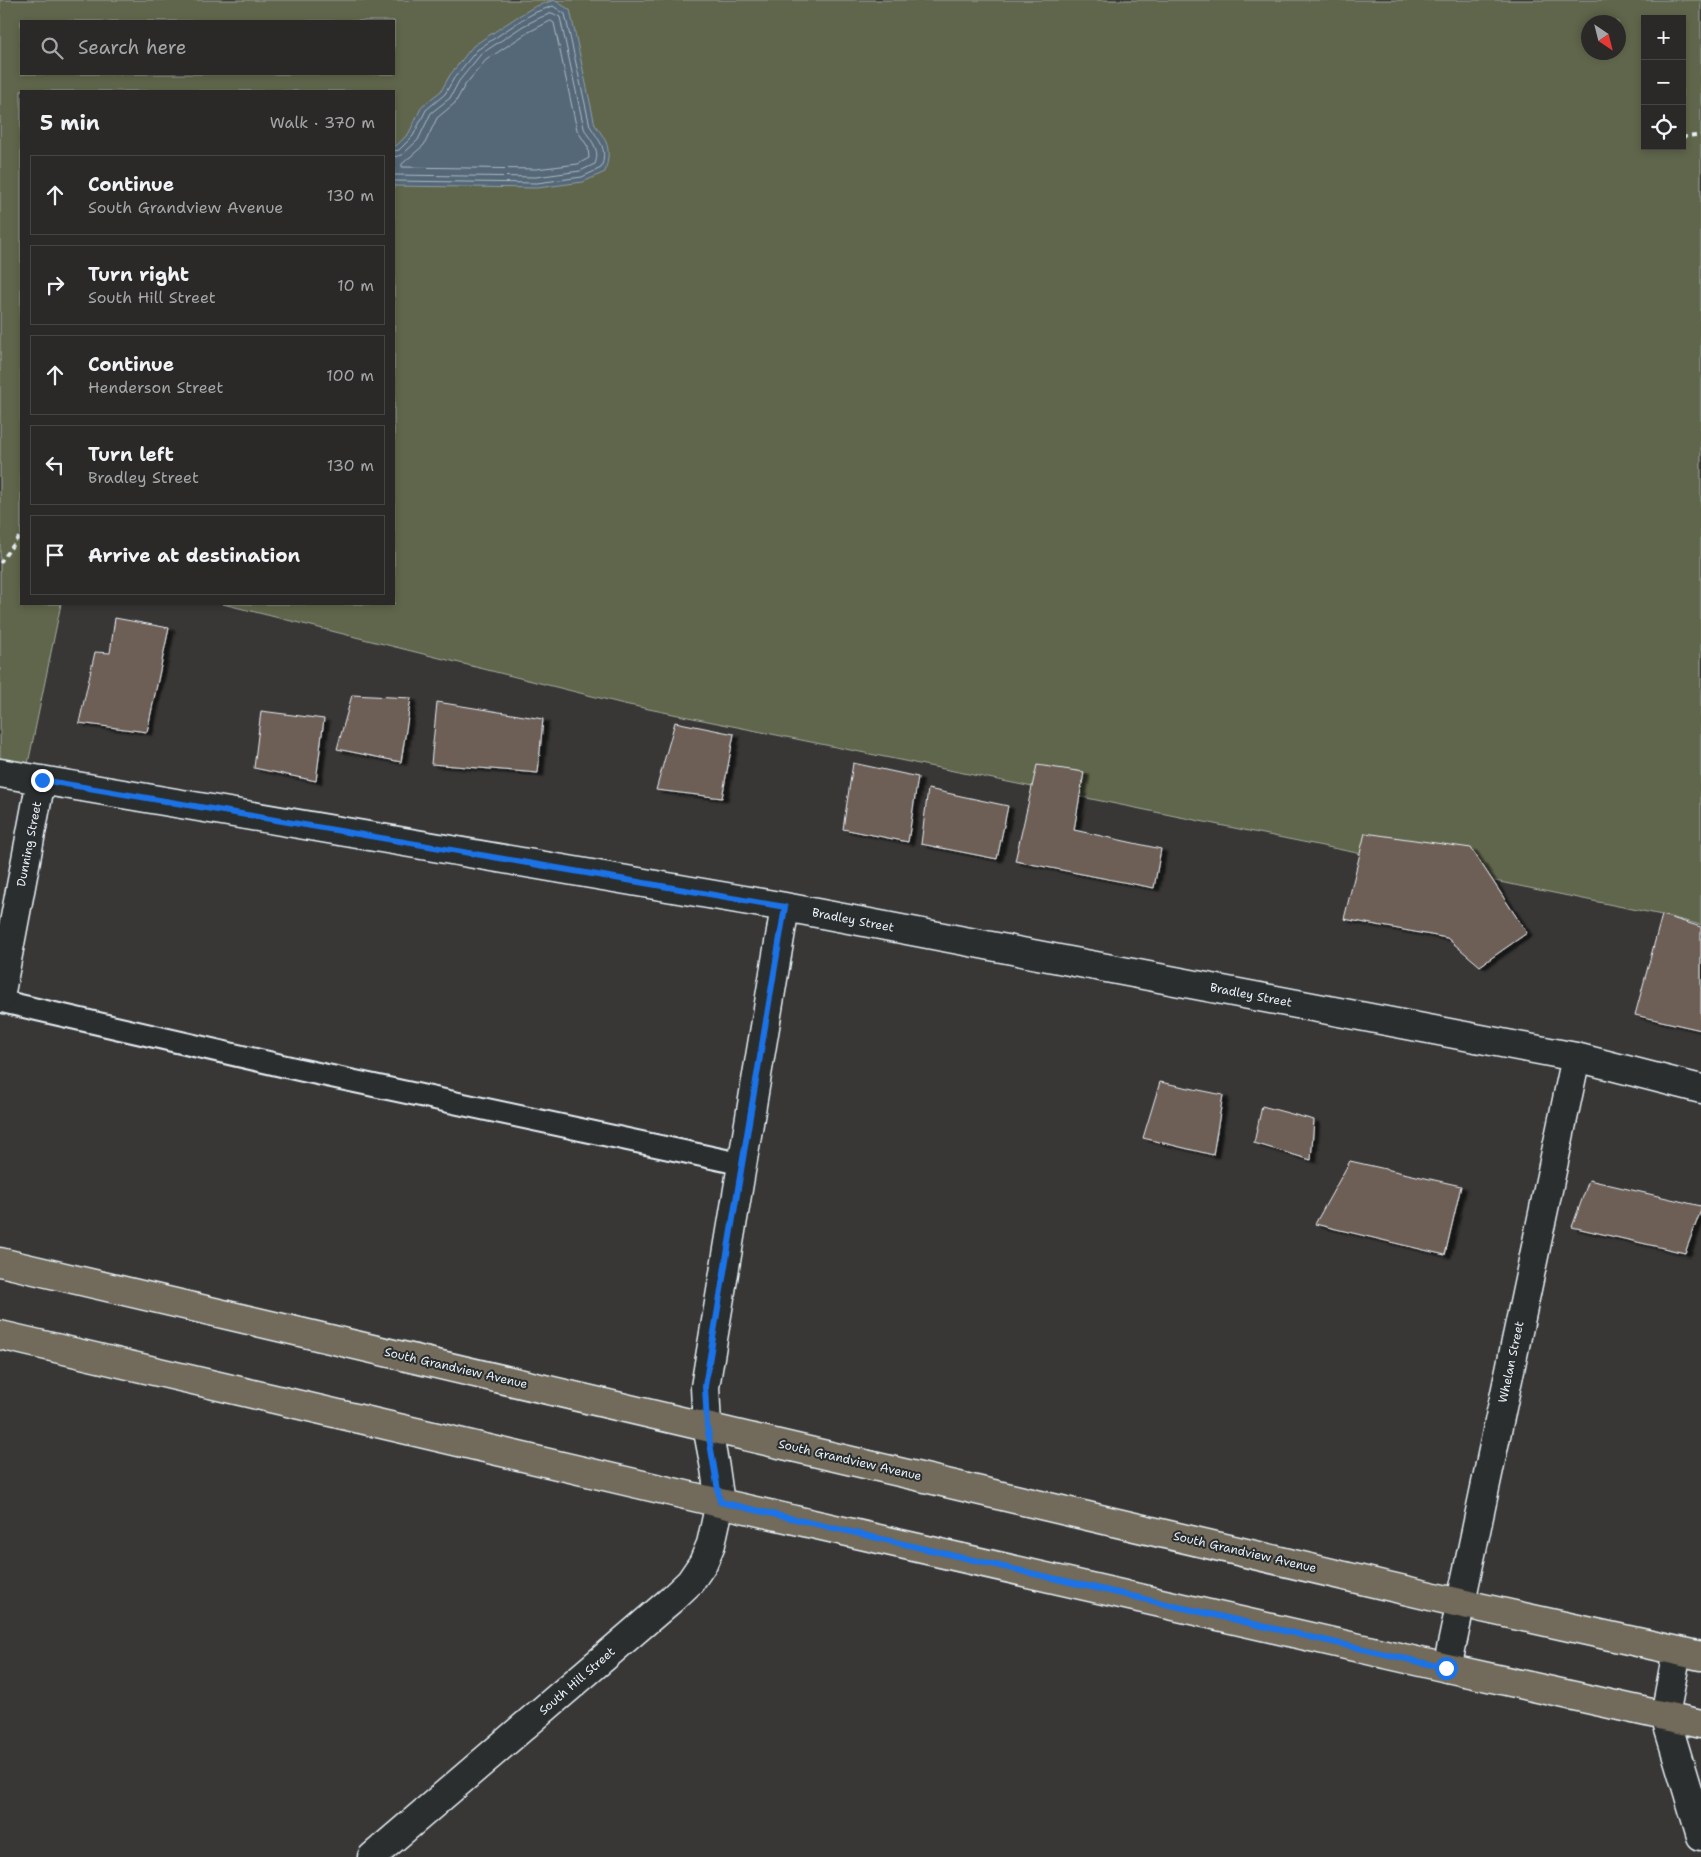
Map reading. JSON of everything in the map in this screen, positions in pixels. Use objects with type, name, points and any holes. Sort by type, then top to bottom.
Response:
[{"type":"main road","name":"South Grandview Avenue","points":[[0,1262],[1460,1603],[1689,1653]]},
{"type":"main road","points":[[0,1334],[720,1502],[1446,1668],[1701,1724]]},
{"type":"street","name":"Bradley Street","points":[[0,773],[785,907],[1576,1057],[1701,1090]]},
{"type":"street","name":"Dunning Street","points":[[0,997],[42,780]]},
{"type":"street","name":"South Hill Street","points":[[372,1857],[690,1582],[703,1563],[720,1502],[707,1426],[705,1386],[785,907]]},
{"type":"street","name":"Whelan Street","points":[[1446,1668],[1576,1057]]},
{"type":"street","points":[[1689,1653],[1665,1716],[1701,1836]]},
{"type":"lane","points":[[0,1001],[311,1072],[742,1164]]},
{"type":"path","points":[[1686,137],[1701,135]]},
{"type":"path","points":[[0,563],[20,535]]},
{"type":"green space","points":[[0,0],[1701,0],[1701,925],[1662,915],[624,704],[227,605],[395,605],[395,90],[20,90],[20,605],[61,605],[28,764],[0,758]]},
{"type":"water","points":[[554,0],[570,10],[595,125],[608,147],[605,172],[583,182],[537,188],[395,186],[395,147],[409,133],[422,106],[441,91],[450,75],[473,46],[534,7]]},
{"type":"building","points":[[115,618],[169,628],[147,732],[79,723],[95,652],[110,653]]},
{"type":"building","points":[[352,695],[411,698],[401,762],[337,749]]},
{"type":"building","points":[[437,702],[543,719],[538,773],[431,764]]},
{"type":"building","points":[[261,711],[324,719],[316,781],[254,768]]},
{"type":"building","points":[[675,722],[734,734],[722,798],[656,790]]},
{"type":"building","points":[[853,763],[918,777],[908,842],[843,829]]},
{"type":"building","points":[[1037,765],[1084,772],[1074,830],[1161,849],[1154,888],[1015,861]]},
{"type":"building","points":[[928,789],[1008,806],[997,859],[921,844]]},
{"type":"building","points":[[1365,833],[1471,848],[1527,933],[1480,966],[1447,938],[1344,919]]},
{"type":"building","points":[[1662,915],[1701,927],[1701,1030],[1635,1015]]},
{"type":"building","points":[[1160,1082],[1223,1095],[1213,1155],[1143,1138]]},
{"type":"building","points":[[1262,1106],[1314,1120],[1311,1160],[1254,1143]]},
{"type":"building","points":[[1350,1161],[1461,1186],[1445,1255],[1315,1224]]},
{"type":"building","points":[[1589,1180],[1701,1206],[1685,1253],[1572,1227]]},
{"type":"route","points":[[42,780],[785,907],[705,1386],[707,1426],[720,1502],[1446,1668]]}]
